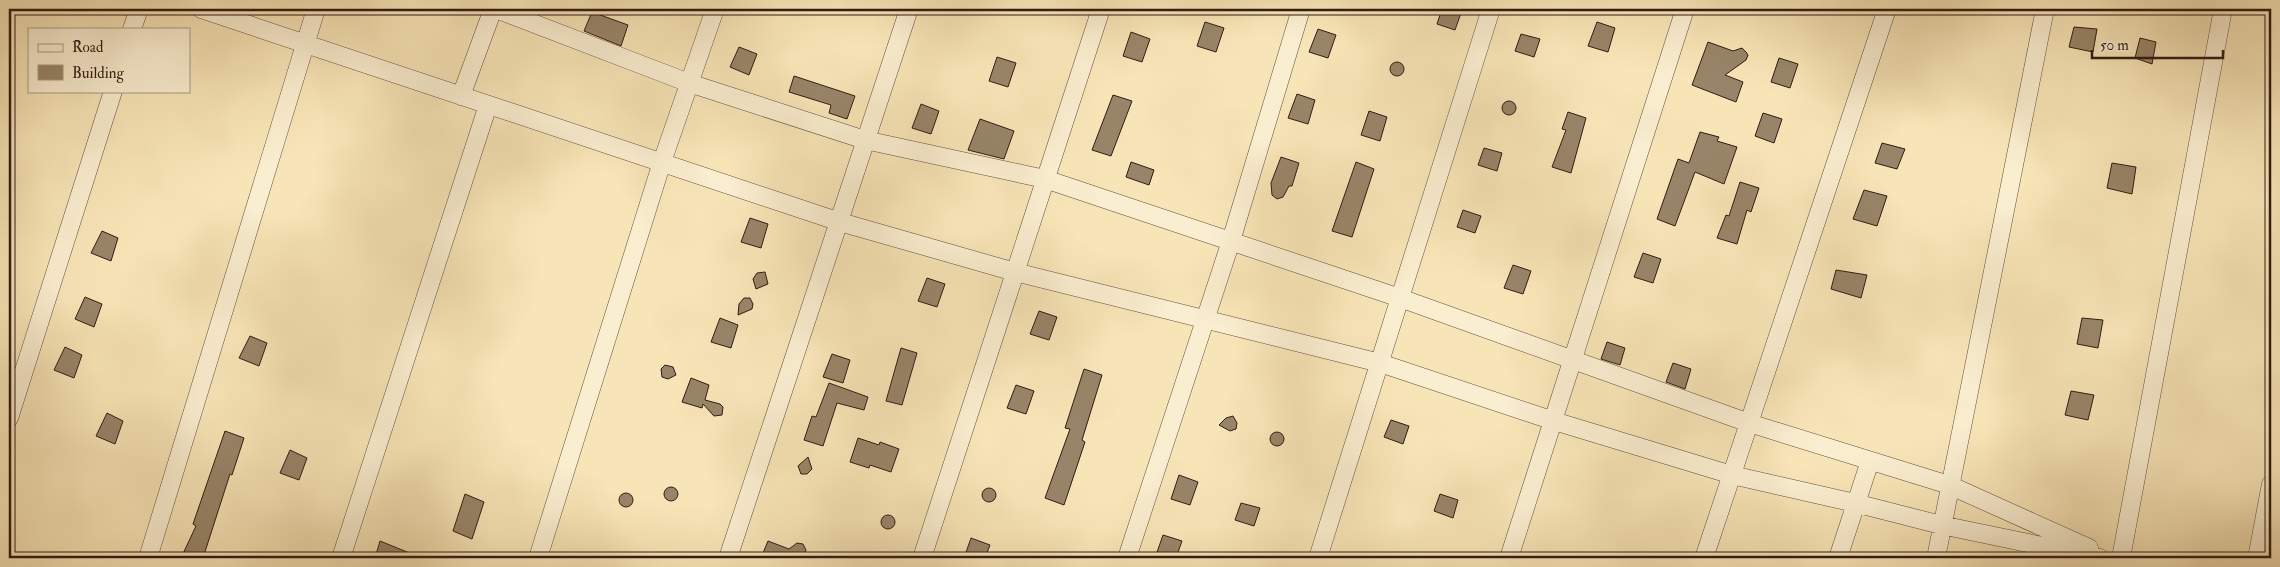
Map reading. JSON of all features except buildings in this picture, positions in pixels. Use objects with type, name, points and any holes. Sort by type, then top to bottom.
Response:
[{"type":"street","points":[[132,28],[139,9]]},
{"type":"street","points":[[202,9],[840,222],[1015,272],[1380,363],[1554,421],[1732,475],[1941,525],[2100,558]]},
{"type":"street","points":[[148,558],[316,9]]},
{"type":"street","points":[[461,96],[495,9],[689,83],[865,140],[1045,179],[1400,298],[1749,424],[1949,485],[2111,558]]},
{"type":"street","points":[[538,558],[662,162],[715,9]]},
{"type":"street","points":[[728,558],[910,9]]},
{"type":"street","points":[[922,558],[1101,9]]},
{"type":"street","points":[[1127,558],[1206,320],[1301,9]]},
{"type":"street","points":[[1318,558],[1491,9]]},
{"type":"street","points":[[1509,558],[1686,9]]},
{"type":"street","points":[[1704,558],[1887,9]]},
{"type":"street","points":[[1936,558],[1941,525],[2045,9]]},
{"type":"street","points":[[2121,558],[2223,9]]},
{"type":"street","points":[[9,418],[112,92]]},
{"type":"street","points":[[341,558],[488,105]]},
{"type":"street","points":[[1838,558],[1870,461]]},
{"type":"street","points":[[2257,558],[2271,484]]},
{"type":"street","points":[[2261,537],[2271,522]]}]
